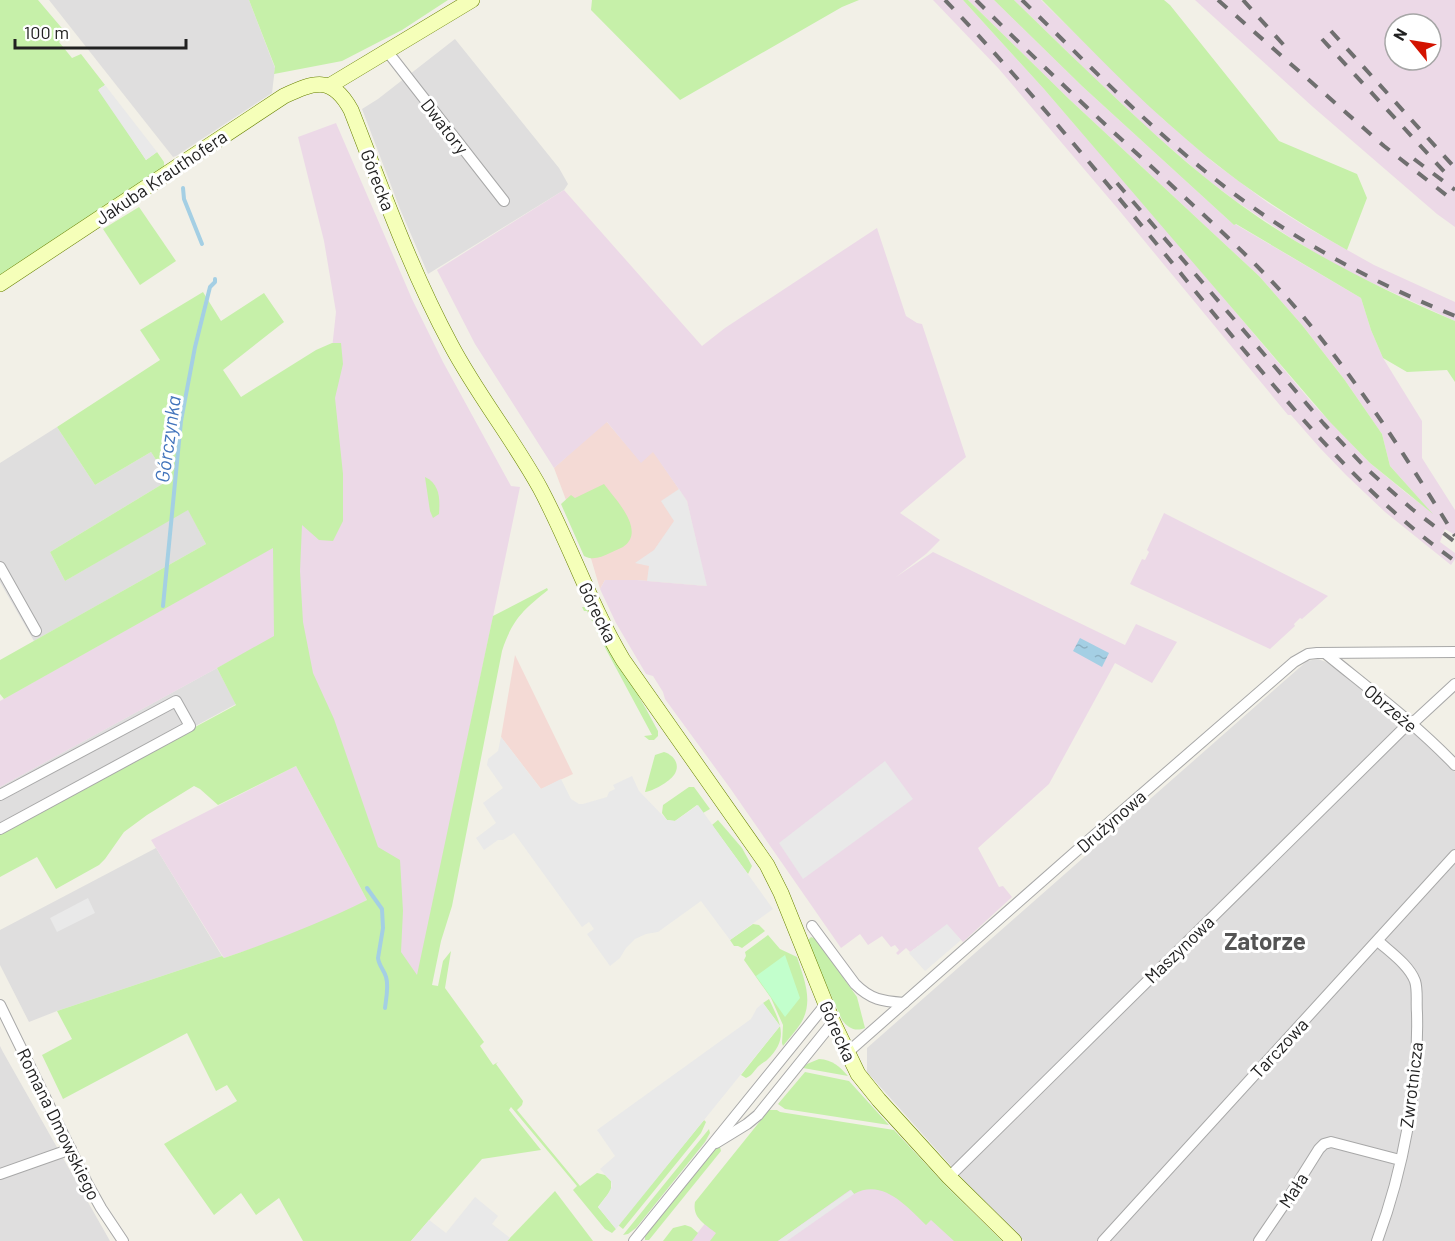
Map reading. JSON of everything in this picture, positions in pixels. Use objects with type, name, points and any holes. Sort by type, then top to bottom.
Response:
[{"type":"street","points":[[328,86],[472,0]]},
{"type":"street","name":"Dwatory","points":[[387,51],[504,201]]},
{"type":"street","name":"Jakuba Krauthofera","points":[[0,284],[278,100],[314,84],[328,86]]},
{"type":"street","name":"Górecka","points":[[328,86],[344,97],[351,110],[405,249],[451,346],[539,486],[617,651],[767,865],[781,893],[833,1022],[858,1074],[949,1177],[1014,1241]]},
{"type":"street","points":[[0,567],[36,631]]},
{"type":"street","name":"Drużynowa","points":[[847,1053],[1294,662],[1308,654],[1317,653],[1455,652]]},
{"type":"street","name":"Obrzeże","points":[[1325,653],[1410,722],[1455,765]]},
{"type":"street","name":"Maszynowa","points":[[949,1177],[1410,722],[1416,720],[1455,684]]},
{"type":"street","points":[[0,795],[176,701],[190,726],[0,829]]},
{"type":"street","name":"Tarczowa","points":[[1103,1241],[1455,855]]},
{"type":"street","points":[[812,926],[863,993],[883,1001],[904,1003]]},
{"type":"street","name":"Zwrotnicza","points":[[1377,1241],[1389,1207],[1410,1113],[1417,1032],[1415,982],[1410,972],[1378,941]]},
{"type":"street","points":[[634,1241],[826,1004]]},
{"type":"street","name":"Romana Dmowskiego","points":[[0,1005],[101,1208],[123,1241]]},
{"type":"street","points":[[710,1146],[758,1115],[833,1022]]},
{"type":"street","name":"Mała","points":[[1259,1241],[1320,1148],[1329,1142],[1400,1161]]},
{"type":"street","points":[[0,1174],[71,1149]]},
{"type":"shaded area","points":[[49,0],[249,0],[275,68],[272,93],[173,157]]},
{"type":"shaded area","points":[[933,0],[963,0],[1044,89],[1314,405],[1370,463],[1430,511],[1390,466],[1382,434],[1344,379],[1302,325],[1259,276],[1069,99],[968,0],[994,0],[1082,86],[1234,225],[1361,298],[1383,358],[1422,421],[1422,458],[1455,510],[1455,535],[1445,529],[1440,542],[1455,553],[1455,559],[1451,565],[1385,512],[1346,475],[1291,415],[1288,415],[999,69]]},
{"type":"shaded area","points":[[1014,0],[1041,0],[1163,119],[1213,162],[1268,203],[1308,228],[1374,265],[1455,302],[1455,321],[1332,263],[1237,202],[1152,132]]},
{"type":"shaded area","points":[[1195,0],[1455,0],[1455,227],[1313,107]]},
{"type":"shaded area","points":[[455,39],[559,168],[568,184],[564,190],[428,274],[400,209],[362,109]]},
{"type":"shaded area","points":[[105,85],[157,152],[146,160],[98,90]]},
{"type":"shaded area","points":[[336,123],[412,299],[443,362],[511,486],[520,487],[417,981],[385,937],[274,637],[0,787],[0,701],[274,547],[330,367],[336,312],[324,241],[298,137]]},
{"type":"shaded area","points":[[564,190],[702,346],[725,328],[877,228],[906,316],[922,324],[966,457],[900,513],[940,540],[896,577],[933,552],[1125,645],[1136,624],[1177,642],[1152,683],[1115,663],[1049,784],[978,848],[999,887],[1003,886],[1012,897],[963,942],[947,925],[910,952],[906,948],[898,955],[896,953],[899,950],[895,945],[891,947],[882,936],[868,945],[860,934],[841,948],[665,699],[653,676],[646,674],[616,623],[600,589],[605,580],[637,580],[706,586],[687,501],[653,452],[641,463],[607,422],[554,468],[475,344],[437,270]]},
{"type":"shaded area","points":[[606,421],[641,462],[653,451],[687,501],[707,586],[637,580],[605,580],[600,589],[590,555],[554,468]]},
{"type":"shaded area","points":[[57,427],[95,485],[151,452],[169,480],[50,552],[65,581],[188,509],[206,544],[34,641],[0,582],[0,463]]},
{"type":"shaded area","points":[[679,489],[687,501],[707,586],[647,581],[649,566],[635,563],[654,550],[674,521],[661,501]]},
{"type":"shaded area","points":[[1164,513],[1328,596],[1302,619],[1300,618],[1294,624],[1295,626],[1270,649],[1130,584],[1142,559],[1145,560],[1149,552],[1147,550]]},
{"type":"shaded area","points":[[515,655],[573,774],[541,789],[501,737]]},
{"type":"shaded area","points":[[1318,659],[1326,662],[1375,697],[1412,732],[1437,750],[1455,772],[1455,1241],[1024,1241],[977,1195],[867,1072],[867,1048],[1307,661]]},
{"type":"shaded area","points":[[217,668],[236,704],[0,832],[0,787]]},
{"type":"shaded area","points":[[501,737],[541,789],[561,779],[571,799],[579,804],[607,797],[609,792],[615,789],[613,785],[632,776],[639,791],[667,820],[675,821],[698,805],[773,909],[730,940],[701,901],[658,932],[635,939],[620,958],[610,966],[587,934],[594,929],[589,922],[582,927],[514,833],[484,850],[476,838],[496,823],[483,803],[503,788],[487,765],[488,759],[498,751]]},
{"type":"shaded area","points":[[885,761],[913,799],[803,879],[779,843]]},
{"type":"shaded area","points":[[296,766],[367,900],[336,916],[283,938],[224,958],[151,840]]},
{"type":"shaded area","points":[[156,848],[222,956],[29,1022],[0,965],[0,930]]},
{"type":"shaded area","points":[[88,898],[95,913],[57,932],[50,918]]},
{"type":"shaded area","points":[[947,924],[961,940],[925,971],[909,953]]},
{"type":"shaded area","points":[[763,1003],[780,1026],[616,1229],[598,1207],[612,1186],[611,1181],[600,1169],[615,1156],[597,1130],[751,1019]]},
{"type":"shaded area","points":[[0,1046],[3,1052],[110,1241],[0,1241]]},
{"type":"shaded area","points":[[779,1131],[834,1137],[962,1241],[691,1241]]},
{"type":"shaded area","points":[[851,1190],[854,1194],[787,1241],[778,1241]]},
{"type":"shaded area","points":[[475,1197],[498,1216],[492,1224],[510,1238],[507,1241],[411,1241],[429,1220],[446,1233]]},
{"type":"green space","points":[[0,0],[38,0],[66,33],[59,42],[72,58],[81,54],[105,85],[99,89],[146,160],[157,152],[164,162],[164,167],[0,276]]},
{"type":"green space","points":[[249,0],[448,0],[402,30],[342,61],[274,74],[275,67]]},
{"type":"green space","points":[[592,0],[859,0],[842,7],[680,100],[591,10]]},
{"type":"green space","points":[[963,0],[968,0],[1069,99],[1259,276],[1302,325],[1344,379],[1382,434],[1390,466],[1433,514],[1370,463],[1330,422],[1044,89]]},
{"type":"green space","points":[[994,0],[1014,0],[1171,149],[1258,217],[1305,247],[1354,274],[1455,321],[1455,382],[1447,370],[1407,372],[1383,358],[1361,298],[1236,224],[1234,225],[1082,86]]},
{"type":"green space","points":[[1042,0],[1164,0],[1279,141],[1357,174],[1367,198],[1347,250],[1264,199],[1205,155],[1130,89]]},
{"type":"green space","points":[[139,207],[176,261],[140,285],[103,229]]},
{"type":"green space","points":[[203,292],[221,321],[264,293],[284,322],[223,370],[241,397],[316,350],[332,343],[341,343],[343,364],[335,398],[343,474],[343,521],[333,541],[319,540],[302,525],[300,571],[303,622],[313,673],[334,719],[378,847],[400,860],[403,911],[401,952],[417,975],[493,616],[547,588],[548,590],[519,616],[502,651],[452,906],[441,941],[432,985],[438,986],[443,961],[451,951],[445,988],[484,1042],[480,1046],[493,1065],[498,1062],[496,1064],[523,1101],[517,1110],[580,1186],[597,1173],[605,1175],[611,1181],[611,1190],[598,1207],[616,1229],[612,1233],[605,1229],[573,1190],[577,1186],[511,1107],[509,1110],[541,1150],[482,1159],[411,1241],[303,1241],[279,1198],[256,1215],[241,1193],[214,1215],[164,1144],[237,1101],[227,1085],[216,1091],[187,1033],[63,1099],[42,1055],[72,1039],[57,1011],[222,956],[224,958],[242,952],[314,924],[367,900],[296,766],[218,805],[194,786],[124,832],[99,865],[56,889],[37,857],[0,877],[0,832],[236,705],[217,668],[274,636],[273,548],[4,699],[0,694],[0,660],[206,544],[188,510],[65,581],[50,552],[169,480],[151,452],[95,485],[57,427],[160,360],[140,330]]},
{"type":"green space","points":[[425,477],[434,484],[438,492],[439,514],[433,518],[430,511]]},
{"type":"green space","points":[[604,484],[627,515],[632,533],[630,540],[623,547],[600,557],[591,558],[584,556],[561,504],[571,495],[575,498]]},
{"type":"green space","points":[[582,607],[588,609],[658,731],[658,736],[654,740],[649,740],[644,736],[652,735],[587,611],[584,611]]},
{"type":"green space","points":[[664,752],[671,755],[677,764],[676,771],[665,783],[645,792],[655,755]]},
{"type":"green space","points":[[689,787],[694,787],[710,809],[703,813],[697,805],[675,821],[667,820],[662,813],[663,805]]},
{"type":"green space","points":[[718,820],[742,848],[752,866],[748,874],[712,825]]},
{"type":"green space","points":[[753,924],[759,925],[765,931],[742,948],[734,946],[730,940]]},
{"type":"green space","points":[[768,935],[780,949],[797,957],[807,990],[805,1015],[783,1046],[783,1025],[771,998],[744,960],[745,952]]},
{"type":"green space","points":[[811,937],[816,939],[857,997],[865,1028],[858,1030],[852,1028],[842,1020],[807,941]]},
{"type":"green space","points":[[785,955],[800,998],[785,1017],[756,976]]},
{"type":"green space","points":[[769,999],[777,1016],[780,1026],[763,1003]]},
{"type":"green space","points":[[780,1026],[781,1037],[774,1052],[748,1077],[741,1075]]},
{"type":"green space","points":[[819,1059],[835,1064],[848,1076],[803,1068]]},
{"type":"green space","points":[[805,1072],[849,1081],[889,1125],[785,1109],[778,1104]]},
{"type":"green space","points":[[769,1110],[894,1130],[1002,1241],[954,1241],[931,1220],[926,1225],[903,1203],[885,1192],[865,1190],[854,1194],[850,1190],[778,1241],[710,1241],[716,1233],[697,1216],[695,1202]]},
{"type":"green space","points":[[704,1120],[706,1122],[701,1133],[623,1229],[618,1225]]},
{"type":"green space","points":[[709,1129],[710,1133],[705,1142],[636,1228],[623,1235]]},
{"type":"green space","points":[[717,1147],[720,1147],[721,1151],[649,1240],[645,1240],[645,1236]]},
{"type":"green space","points":[[555,1191],[593,1241],[507,1241]]},
{"type":"green space","points":[[685,1225],[698,1233],[692,1241],[663,1241],[673,1228]]},
{"type":"water","points":[[1080,638],[1109,653],[1102,667],[1073,651]]},
{"type":"waterway","name":"Górczynka","points":[[183,188],[184,199],[202,244]]},
{"type":"waterway","name":"Górczynka","points":[[163,606],[181,421],[195,347],[210,287],[215,279]]},
{"type":"waterway","name":"Górczynka","points":[[367,888],[382,909],[383,928],[378,958],[387,981],[385,1008]]},
{"type":"railway","points":[[945,0],[1049,115],[1270,381],[1327,445],[1388,506],[1420,535],[1455,561]]},
{"type":"railway","points":[[976,0],[1064,86],[1239,248],[1288,299],[1356,384],[1455,536]]},
{"type":"railway","points":[[1022,0],[1151,124],[1205,171],[1259,212],[1340,262],[1455,316]]},
{"type":"railway","points":[[1218,0],[1384,146],[1455,202]]},
{"type":"railway","points":[[1243,0],[1291,53]]},
{"type":"railway","points":[[1331,31],[1455,168]]},
{"type":"railway","points":[[1322,39],[1451,179]]},
{"type":"railway","points":[[1414,159],[1455,190]]},
{"type":"railway","points":[[1117,183],[1324,424],[1388,488],[1455,542]]},
{"type":"district","name":"Zatorze","points":[[1265,940]]}]
